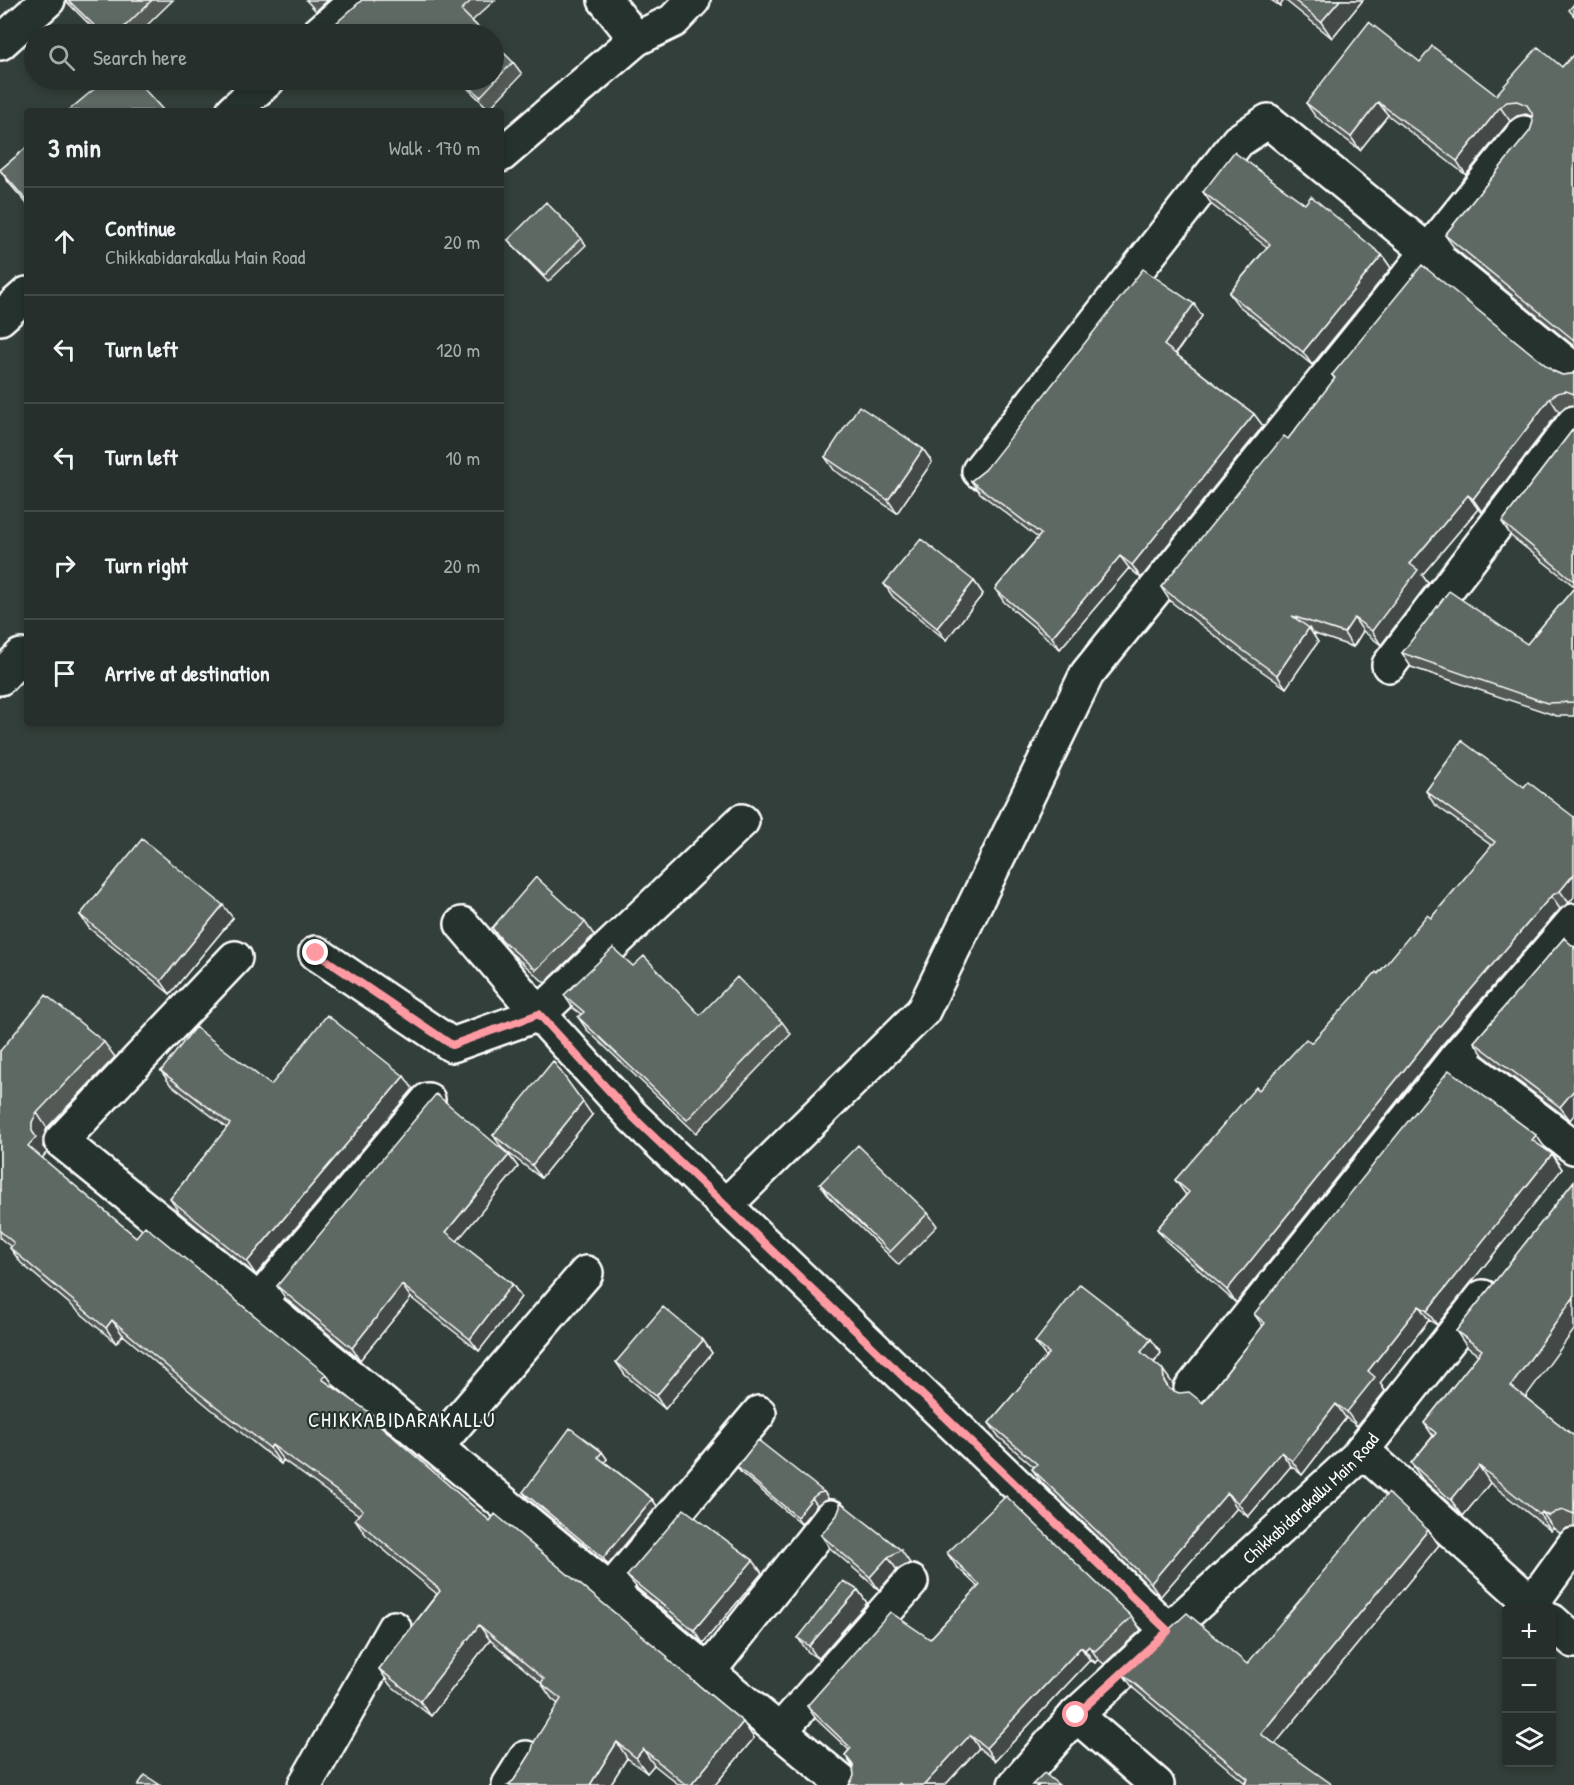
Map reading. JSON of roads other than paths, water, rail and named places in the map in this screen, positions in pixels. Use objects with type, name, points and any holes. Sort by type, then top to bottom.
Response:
[{"type":"street","points":[[0,43],[48,0]]},
{"type":"street","points":[[329,24],[357,0]]},
{"type":"street","points":[[605,0],[636,39]]},
{"type":"street","points":[[504,152],[636,39],[672,21],[693,0]]},
{"type":"street","points":[[236,108],[257,90]]},
{"type":"street","points":[[979,471],[1238,141],[1268,121],[1574,370]]},
{"type":"street","points":[[725,1206],[923,1011],[1087,674],[1427,250],[1524,133]]},
{"type":"street","points":[[0,318],[24,297]]},
{"type":"street","points":[[1389,665],[1574,423]]},
{"type":"street","points":[[316,953],[452,1045],[539,1014],[742,821]]},
{"type":"street","points":[[1191,1389],[1456,1058],[1574,921]]},
{"type":"street","points":[[462,924],[539,1014],[633,1117],[1168,1631]]},
{"type":"street","points":[[235,958],[61,1140],[845,1785]]},
{"type":"street","points":[[1456,1058],[1574,1147]]},
{"type":"street","points":[[259,1301],[428,1100]]},
{"type":"street","points":[[436,1447],[586,1273]]},
{"type":"street","name":"Chikkabidarakallu Main Road","points":[[1015,1785],[1076,1715],[1347,1466],[1501,1275]]},
{"type":"street","points":[[610,1591],[759,1413]]},
{"type":"street","points":[[1362,1450],[1534,1605]]},
{"type":"street","points":[[708,1672],[831,1517]]},
{"type":"street","points":[[1544,1605],[1574,1545]]},
{"type":"street","points":[[780,1731],[911,1581]]},
{"type":"street","points":[[1556,1625],[1574,1641]]},
{"type":"street","points":[[305,1785],[394,1628]]},
{"type":"street","points":[[1076,1715],[1156,1785]]},
{"type":"street","points":[[509,1785],[526,1758]]},
{"type":"district","name":"CHIKKABIDARAKALLU","points":[[402,1419]]}]
